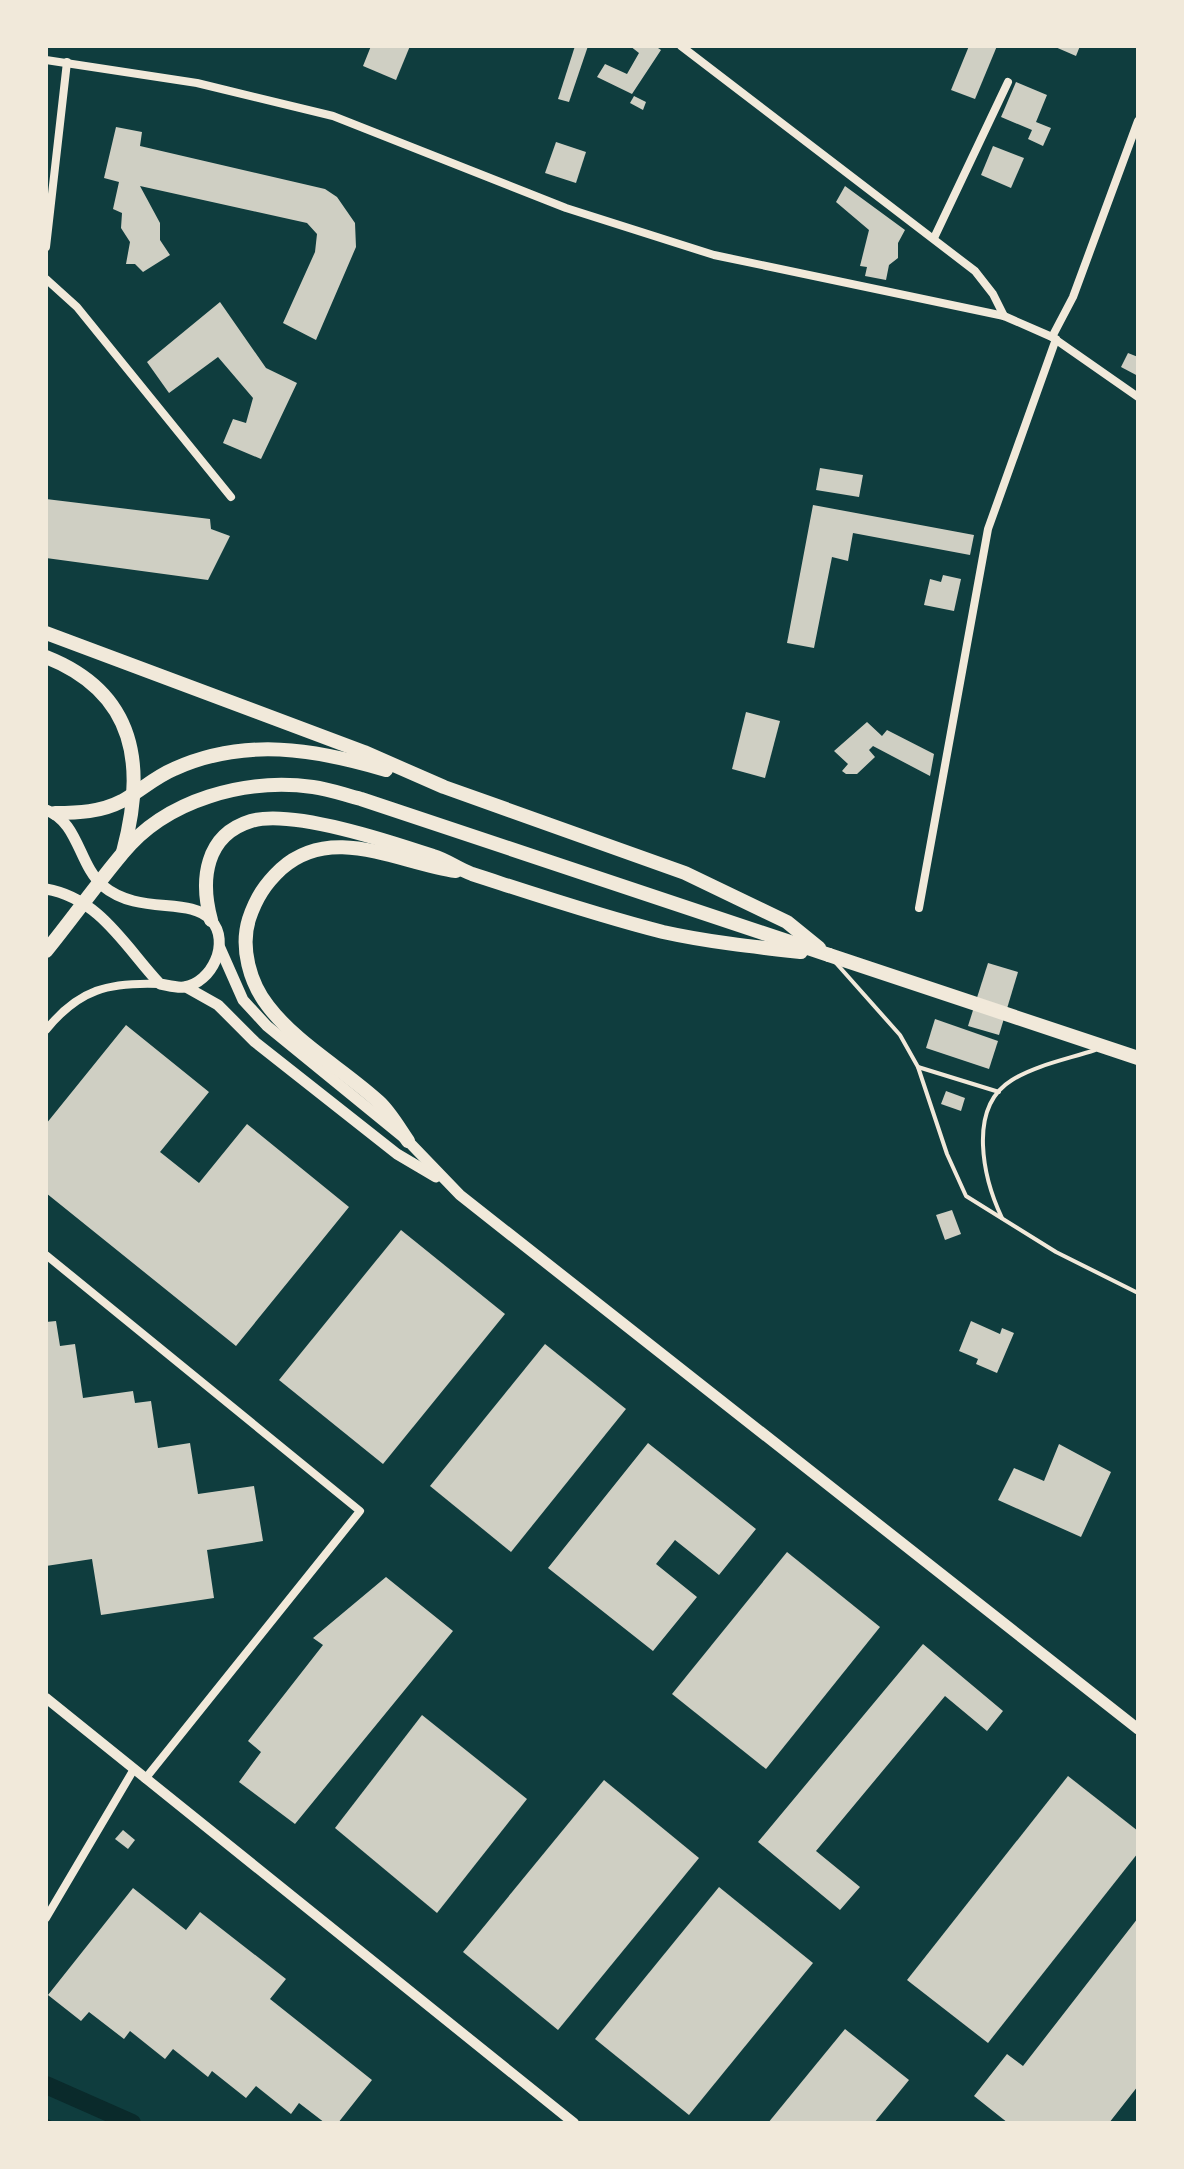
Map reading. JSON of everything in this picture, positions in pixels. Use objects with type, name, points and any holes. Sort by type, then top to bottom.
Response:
[{"type":"highway","points":[[46,633],[364,752],[444,787]]},
{"type":"highway","points":[[46,657],[65,665],[110,701],[124,725],[133,752],[136,777],[133,815],[120,856]]},
{"type":"highway","points":[[51,811],[97,810],[122,801],[145,783],[176,768],[210,756],[254,749],[296,749],[337,755],[444,787],[708,883],[787,922],[829,955]]},
{"type":"highway","points":[[46,961],[48,947],[120,856],[178,809],[220,793],[268,785],[315,787],[361,799],[1138,1058]]},
{"type":"highway","points":[[211,920],[204,894],[210,857],[233,828],[253,820],[306,821],[436,856],[468,872],[663,932],[829,955]]},
{"type":"highway","points":[[408,1141],[381,1104],[268,1006],[252,978],[246,952],[247,925],[255,901],[268,881],[292,859],[315,851],[338,846],[366,849],[433,868],[468,872]]},
{"type":"highway","points":[[1101,1048],[1138,1065]]},
{"type":"main road","points":[[51,811],[69,828],[92,876],[107,889],[138,904],[197,910],[211,920],[243,1000],[267,1026],[408,1141],[447,1184]]},
{"type":"main road","points":[[46,889],[75,899],[109,924],[160,984],[186,987],[218,1005],[255,1042],[397,1154],[447,1184],[1138,1729]]},
{"type":"main road","points":[[186,987],[201,981],[213,966],[220,948]]},
{"type":"street","points":[[681,46],[975,271],[993,294],[1004,316]]},
{"type":"street","points":[[46,60],[197,83],[333,116],[566,208],[714,255],[1004,316],[1054,338],[1138,397]]},
{"type":"street","points":[[46,247],[67,62]]},
{"type":"street","points":[[934,238],[1008,82]]},
{"type":"street","points":[[919,908],[988,529],[1054,338],[1073,297],[1138,121]]},
{"type":"street","points":[[46,279],[77,307],[231,497]]},
{"type":"street","points":[[46,1030],[65,1007],[93,992],[122,983],[160,984]]},
{"type":"street","points":[[46,1255],[360,1511],[145,1779]]},
{"type":"street","points":[[46,1698],[574,2123]]},
{"type":"street","points":[[46,1918],[134,1769]]},
{"type":"lane","points":[[829,955],[900,1035],[918,1067],[947,1154],[966,1196],[1056,1252],[1138,1293]]},
{"type":"lane","points":[[1003,1220],[989,1191],[983,1160],[983,1132],[999,1092],[1010,1080],[1101,1048]]},
{"type":"lane","points":[[918,1067],[999,1092]]},
{"type":"building","points":[[371,46],[410,46],[396,80],[363,66]]},
{"type":"building","points":[[575,46],[588,46],[569,102],[558,99]]},
{"type":"building","points":[[630,46],[655,46],[661,50],[632,94],[597,77],[605,64],[627,74],[639,53]]},
{"type":"building","points":[[969,46],[997,46],[975,99],[951,90]]},
{"type":"building","points":[[1053,46],[1080,46],[1076,56]]},
{"type":"building","points":[[1016,82],[1047,95],[1036,122],[1051,128],[1043,146],[1028,139],[1032,130],[1001,117]]},
{"type":"building","points":[[634,96],[646,102],[643,110],[630,103]]},
{"type":"building","points":[[116,127],[142,132],[140,146],[325,189],[337,197],[355,223],[356,247],[316,340],[283,323],[315,252],[317,234],[307,223],[140,186],[160,223],[160,240],[170,255],[143,272],[135,264],[126,264],[130,242],[121,228],[122,213],[113,209],[119,182],[104,178]]},
{"type":"building","points":[[556,142],[586,152],[576,183],[545,173]]},
{"type":"building","points":[[993,146],[1024,158],[1011,188],[981,175]]},
{"type":"building","points":[[845,186],[905,230],[898,243],[898,258],[889,265],[886,280],[865,276],[867,267],[860,266],[869,230],[836,202]]},
{"type":"building","points":[[220,302],[266,368],[297,383],[261,459],[223,443],[233,419],[246,423],[253,398],[218,357],[169,393],[147,362]]},
{"type":"building","points":[[1128,353],[1138,357],[1138,376],[1121,367]]},
{"type":"building","points":[[820,468],[863,475],[859,497],[816,490]]},
{"type":"building","points":[[46,499],[210,519],[211,529],[230,536],[208,580],[46,558]]},
{"type":"building","points":[[813,505],[974,535],[970,555],[853,533],[848,561],[832,557],[814,648],[787,643]]},
{"type":"building","points":[[943,575],[961,579],[954,611],[924,605],[930,579],[941,582]]},
{"type":"building","points":[[746,712],[780,721],[765,778],[732,769]]},
{"type":"building","points":[[867,722],[882,736],[887,730],[934,754],[930,776],[873,746],[869,750],[875,757],[857,774],[842,771],[848,764],[834,751]]},
{"type":"building","points":[[988,963],[1018,972],[999,1035],[968,1026]]},
{"type":"building","points":[[935,1019],[998,1041],[989,1069],[926,1048]]},
{"type":"building","points":[[126,1025],[209,1092],[160,1152],[199,1183],[247,1124],[349,1207],[236,1346],[46,1193],[46,1124]]},
{"type":"building","points":[[946,1091],[965,1098],[961,1111],[941,1104]]},
{"type":"building","points":[[952,1210],[961,1234],[945,1240],[936,1215]]},
{"type":"building","points":[[401,1230],[505,1314],[383,1464],[279,1380]]},
{"type":"building","points":[[56,1321],[60,1346],[75,1344],[83,1398],[133,1391],[135,1403],[151,1401],[158,1448],[190,1443],[198,1494],[254,1486],[263,1541],[207,1550],[214,1598],[101,1615],[92,1559],[46,1566],[46,1322]]},
{"type":"building","points":[[971,1321],[1000,1334],[1002,1328],[1014,1333],[997,1373],[976,1364],[978,1359],[959,1351]]},
{"type":"building","points":[[545,1344],[626,1409],[511,1552],[430,1486]]},
{"type":"building","points":[[648,1443],[756,1529],[719,1575],[675,1540],[656,1564],[697,1597],[653,1651],[548,1568]]},
{"type":"building","points":[[1059,1444],[1111,1472],[1081,1537],[998,1500],[1014,1468],[1044,1481]]},
{"type":"building","points":[[787,1552],[880,1627],[766,1769],[672,1694]]},
{"type":"building","points":[[386,1577],[453,1631],[295,1824],[239,1782],[261,1752],[248,1741],[323,1645],[313,1638]]},
{"type":"building","points":[[923,1644],[1003,1711],[987,1731],[945,1696],[816,1851],[860,1887],[840,1910],[758,1842]]},
{"type":"building","points":[[422,1715],[527,1799],[437,1913],[335,1828]]},
{"type":"building","points":[[1068,1776],[1138,1831],[1138,1853],[988,2043],[907,1980]]},
{"type":"building","points":[[604,1780],[699,1858],[558,2030],[463,1952]]},
{"type":"building","points":[[123,1830],[135,1840],[128,1849],[115,1839]]},
{"type":"building","points":[[719,1887],[813,1963],[689,2115],[595,2039]]},
{"type":"building","points":[[133,1888],[186,1930],[200,1912],[286,1979],[270,1999],[372,2080],[338,2123],[325,2123],[299,2103],[291,2114],[256,2086],[246,2098],[212,2071],[208,2077],[173,2049],[165,2059],[130,2031],[124,2039],[89,2012],[81,2021],[48,1995]]},
{"type":"building","points":[[1138,1918],[1138,2086],[1109,2123],[1008,2123],[974,2096],[1007,2054],[1023,2066]]},
{"type":"building","points":[[845,2029],[909,2080],[874,2123],[768,2123]]},
{"type":"waterway","points":[[46,2085],[132,2123]]},
{"type":"waterway","points":[[46,2121],[50,2123]]}]
